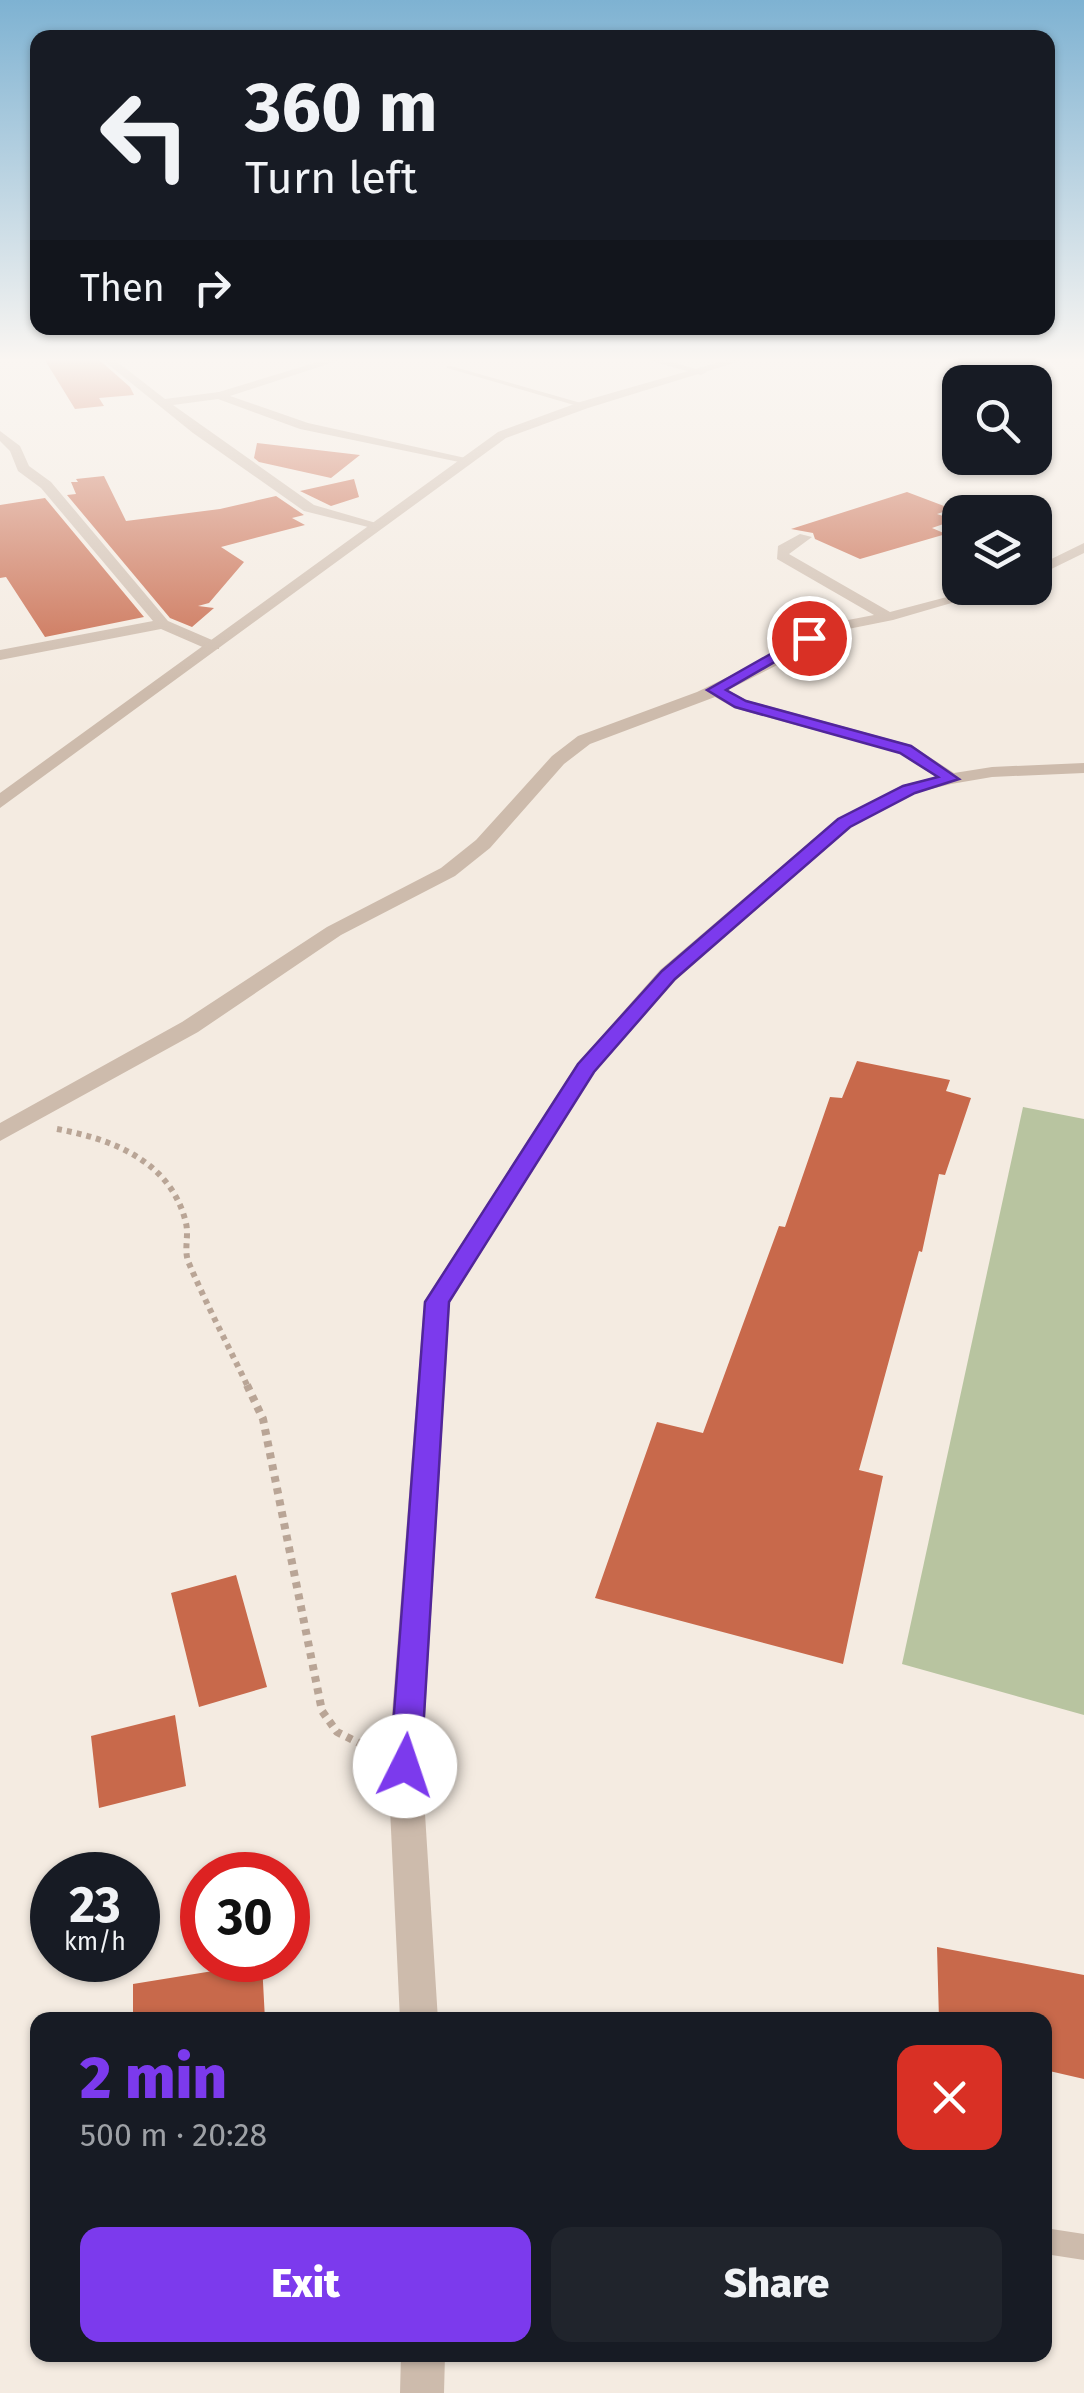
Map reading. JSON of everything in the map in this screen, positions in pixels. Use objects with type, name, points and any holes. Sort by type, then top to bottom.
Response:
[{"type":"street","points":[[24,469],[46,485],[164,624],[213,646]]},
{"type":"street","points":[[253,469],[309,508],[376,525]]},
{"type":"street","points":[[0,802],[452,469]]},
{"type":"street","points":[[806,537],[783,549],[782,556],[888,617]]},
{"type":"street","points":[[1052,564],[1084,547]]},
{"type":"street","points":[[7,1129],[190,1027],[334,931],[448,872],[483,844],[545,774],[584,740],[715,690],[781,657],[824,629],[942,602]]},
{"type":"street","points":[[0,656],[164,624]]},
{"type":"street","points":[[715,690],[740,704],[905,749],[951,779]]},
{"type":"street","points":[[420,2012],[405,1766],[437,1302],[585,1069],[668,975],[844,823],[909,789],[951,779],[992,772],[1084,768]]},
{"type":"street","points":[[422,2393],[423,2362]]},
{"type":"lane","points":[[1052,2242],[1084,2247]]},
{"type":"path","points":[[7,1129],[74,1130],[127,1148],[156,1171],[174,1196],[186,1225],[186,1256],[263,1419],[322,1711],[337,1732],[405,1766]]},
{"type":"green space","points":[[1023,1107],[1084,1119],[1084,1715],[902,1664]]},
{"type":"building","points":[[289,469],[343,469],[331,478]]},
{"type":"building","points":[[104,476],[126,521],[220,509],[276,496],[304,515],[292,518],[305,525],[221,547],[244,562],[209,603],[198,606],[214,608],[192,627],[170,618],[67,495],[76,494],[71,482],[78,482],[76,479]]},
{"type":"building","points":[[354,479],[359,497],[331,506],[300,491]]},
{"type":"building","points":[[907,492],[942,505],[942,512],[937,514],[942,516],[942,525],[932,528],[942,535],[860,559],[815,539],[813,533],[791,529]]},
{"type":"building","points":[[45,498],[144,617],[45,637],[6,577],[0,578],[0,505]]},
{"type":"building","points":[[857,1061],[950,1080],[946,1091],[971,1098],[945,1175],[939,1174],[922,1252],[919,1251],[859,1470],[883,1476],[843,1664],[595,1598],[657,1422],[703,1433],[779,1226],[785,1227],[830,1097],[842,1098]]},
{"type":"building","points":[[236,1575],[267,1687],[199,1707],[171,1593]]},
{"type":"building","points":[[175,1715],[186,1786],[99,1808],[91,1736]]},
{"type":"building","points":[[937,1947],[1084,1975],[1084,2079],[1052,2072],[1052,2012],[939,2012]]},
{"type":"building","points":[[180,1976],[180,1982],[263,1982],[265,2012],[133,2012],[133,1984]]},
{"type":"route","points":[[405,1766],[437,1302],[585,1069],[668,975],[844,823],[909,789],[951,779],[905,749],[740,704],[715,690],[781,657],[809,638]]}]
